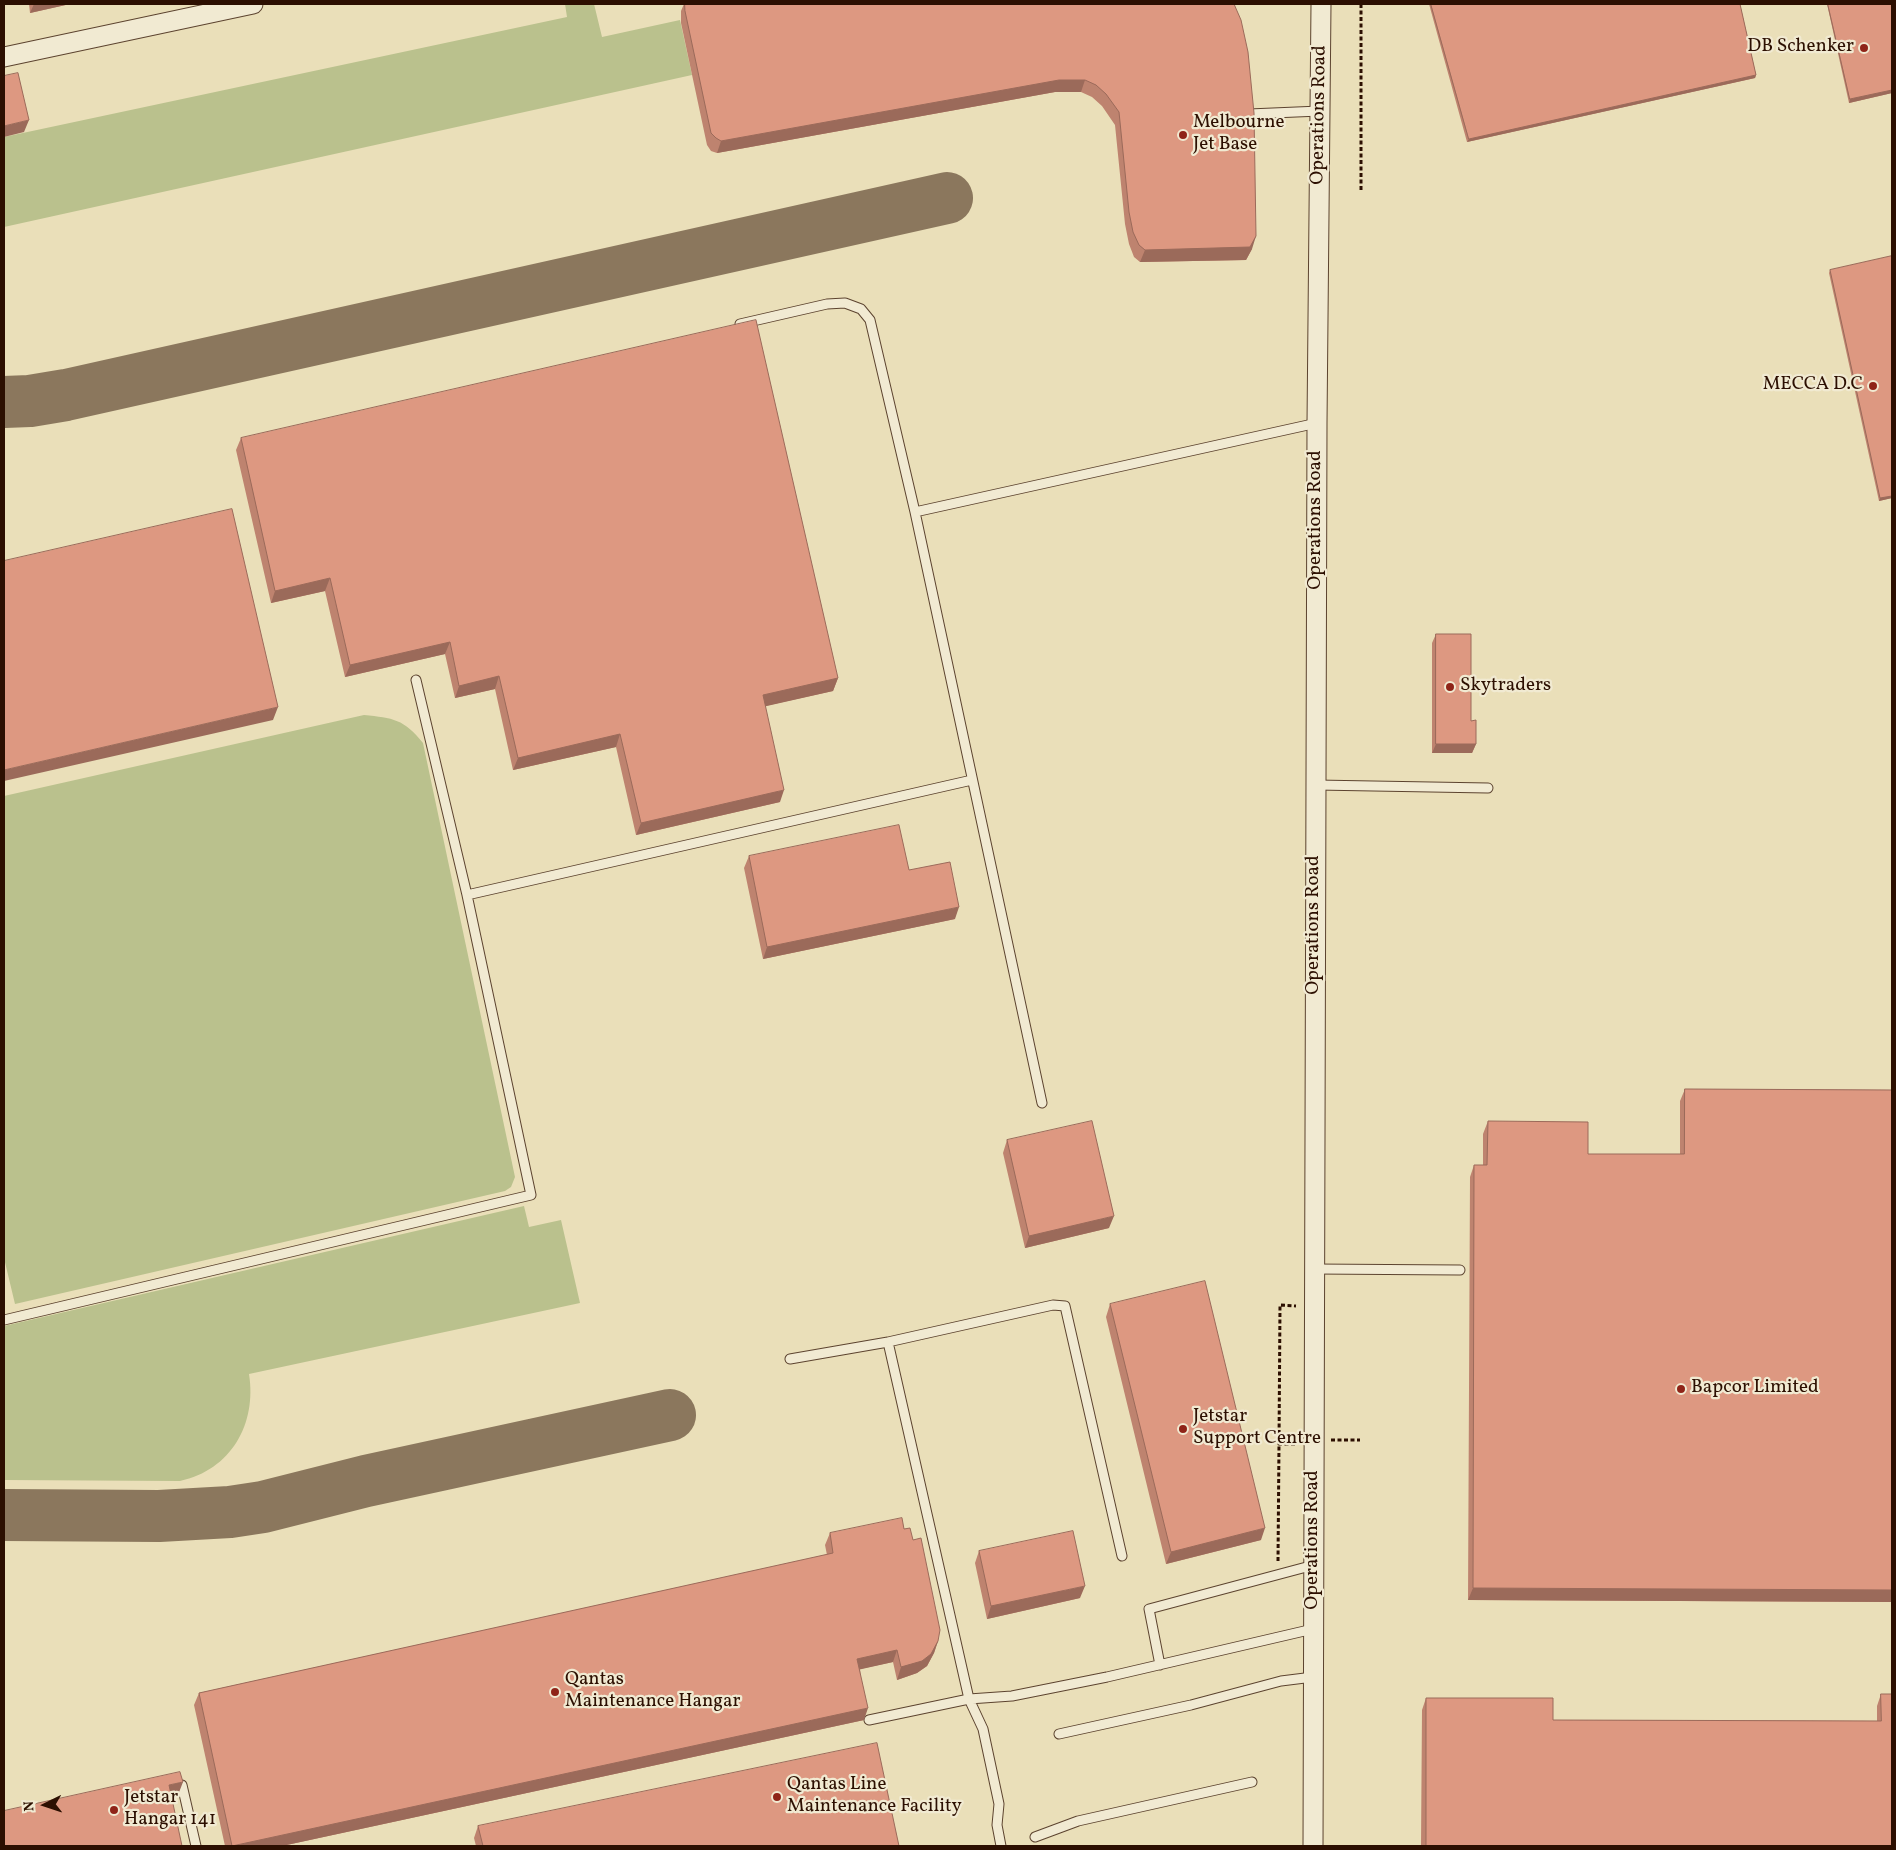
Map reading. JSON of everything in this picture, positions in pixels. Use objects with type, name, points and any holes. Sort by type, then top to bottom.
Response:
[{"type":"street","points":[[4,57],[253,4]]},
{"type":"street","name":"Operations Road","points":[[1313,1846],[1317,423],[1321,4]]},
{"type":"lane","points":[[1249,114],[1320,111]]},
{"type":"lane","points":[[740,324],[827,304],[845,303],[861,309],[870,320],[915,512],[1042,1102]]},
{"type":"lane","points":[[915,512],[1317,423]]},
{"type":"lane","points":[[4,1320],[532,1195],[467,895],[416,680]]},
{"type":"lane","points":[[467,895],[972,780]]},
{"type":"lane","points":[[1316,785],[1488,788]]},
{"type":"lane","points":[[1314,1269],[1460,1270]]},
{"type":"lane","points":[[790,1359],[888,1342],[1053,1306],[1065,1306],[1122,1556]]},
{"type":"lane","points":[[888,1342],[969,1699],[983,1729],[999,1804],[997,1825],[1001,1846]]},
{"type":"lane","points":[[1160,1665],[1149,1609],[1314,1564]]},
{"type":"lane","points":[[869,1720],[969,1699],[1012,1696],[1160,1665],[1313,1629]]},
{"type":"lane","points":[[1059,1734],[1190,1705],[1281,1681],[1313,1677]]},
{"type":"lane","points":[[1035,1837],[1078,1821],[1252,1782]]},
{"type":"lane","points":[[182,1785],[196,1846]]},
{"type":"path","points":[[1361,4],[1361,190]]},
{"type":"path","points":[[1278,1574],[1279,1444]]},
{"type":"green space","points":[[565,4],[594,4],[602,37],[680,20],[692,75],[4,227],[4,137],[567,17]]},
{"type":"green space","points":[[364,715],[383,717],[404,724],[423,743],[515,1177],[511,1187],[505,1191],[15,1304],[4,1258],[4,796]]},
{"type":"green space","points":[[524,1206],[529,1227],[561,1220],[580,1303],[249,1374],[249,1410],[237,1442],[213,1467],[198,1475],[180,1481],[4,1480],[4,1326]]},
{"type":"building","name":"Melbourne Jet Base","points":[[685,4],[1234,4],[1241,20],[1248,52],[1254,113],[1256,236],[1250,247],[1145,250],[1139,245],[1133,232],[1129,212],[1119,112],[1106,94],[1096,85],[1085,80],[1059,80],[721,141],[711,133]]},
{"type":"building","points":[[1431,4],[1740,4],[1756,75],[1469,139]]},
{"type":"building","name":"DB Schenker","points":[[1828,4],[1892,4],[1892,90],[1850,99]]},
{"type":"building","points":[[18,73],[29,120],[4,126],[4,76]]},
{"type":"building","name":"MECCA D.C","points":[[1892,256],[1892,496],[1880,498],[1830,270]]},
{"type":"building","points":[[756,320],[838,678],[763,695],[784,790],[641,823],[620,734],[518,758],[499,676],[459,686],[450,642],[350,665],[330,578],[275,591],[241,438]]},
{"type":"building","points":[[232,509],[278,707],[4,770],[4,561]]},
{"type":"building","name":"Skytraders","points":[[1436,634],[1471,634],[1471,721],[1476,720],[1476,744],[1436,744]]},
{"type":"building","points":[[899,825],[909,870],[950,862],[959,907],[767,947],[749,856]]},
{"type":"building","name":"Bapcor Limited","points":[[1685,1089],[1892,1090],[1892,1590],[1473,1588],[1474,1165],[1487,1165],[1488,1121],[1588,1122],[1588,1154],[1684,1154]]},
{"type":"building","points":[[1092,1121],[1114,1216],[1029,1236],[1007,1140]]},
{"type":"building","name":"Jetstar Support Centre","points":[[1205,1281],[1265,1528],[1171,1552],[1110,1304]]},
{"type":"building","name":"Qantas Maintenance Hangar","points":[[902,1518],[904,1529],[910,1528],[913,1540],[921,1538],[940,1630],[938,1641],[931,1654],[922,1661],[901,1667],[897,1650],[857,1659],[868,1708],[232,1846],[199,1693],[833,1553],[830,1533]]},
{"type":"building","points":[[1073,1531],[1085,1586],[991,1606],[979,1551]]},
{"type":"building","points":[[1881,1694],[1892,1694],[1892,1846],[1426,1846],[1426,1698],[1553,1698],[1553,1720],[1881,1721]]},
{"type":"building","name":"Qantas Line Maintenance Facility","points":[[877,1743],[899,1846],[483,1846],[478,1826]]},
{"type":"building","name":"Jetstar Hangar 141","points":[[180,1772],[183,1782],[169,1785],[182,1846],[4,1846],[4,1811]]},
{"type":"taxiway","points":[[4,402],[30,401],[66,395],[947,198]]},
{"type":"taxiway","points":[[4,1515],[159,1516],[230,1512],[263,1507],[366,1481],[670,1415]]},
{"type":"place","name":"DB Schenker","points":[[1864,48]]},
{"type":"place","name":"Melbourne Jet Base","points":[[1183,135]]},
{"type":"place","name":"MECCA D.C","points":[[1873,386]]},
{"type":"place","name":"Skytraders","points":[[1450,687]]},
{"type":"place","name":"Bapcor Limited","points":[[1681,1389]]},
{"type":"place","name":"Jetstar Support Centre","points":[[1183,1429]]},
{"type":"place","name":"Qantas Maintenance Hangar","points":[[555,1692]]},
{"type":"place","name":"Qantas Line Maintenance Facility","points":[[777,1797]]},
{"type":"place","name":"Jetstar Hangar 141","points":[[114,1810]]}]
